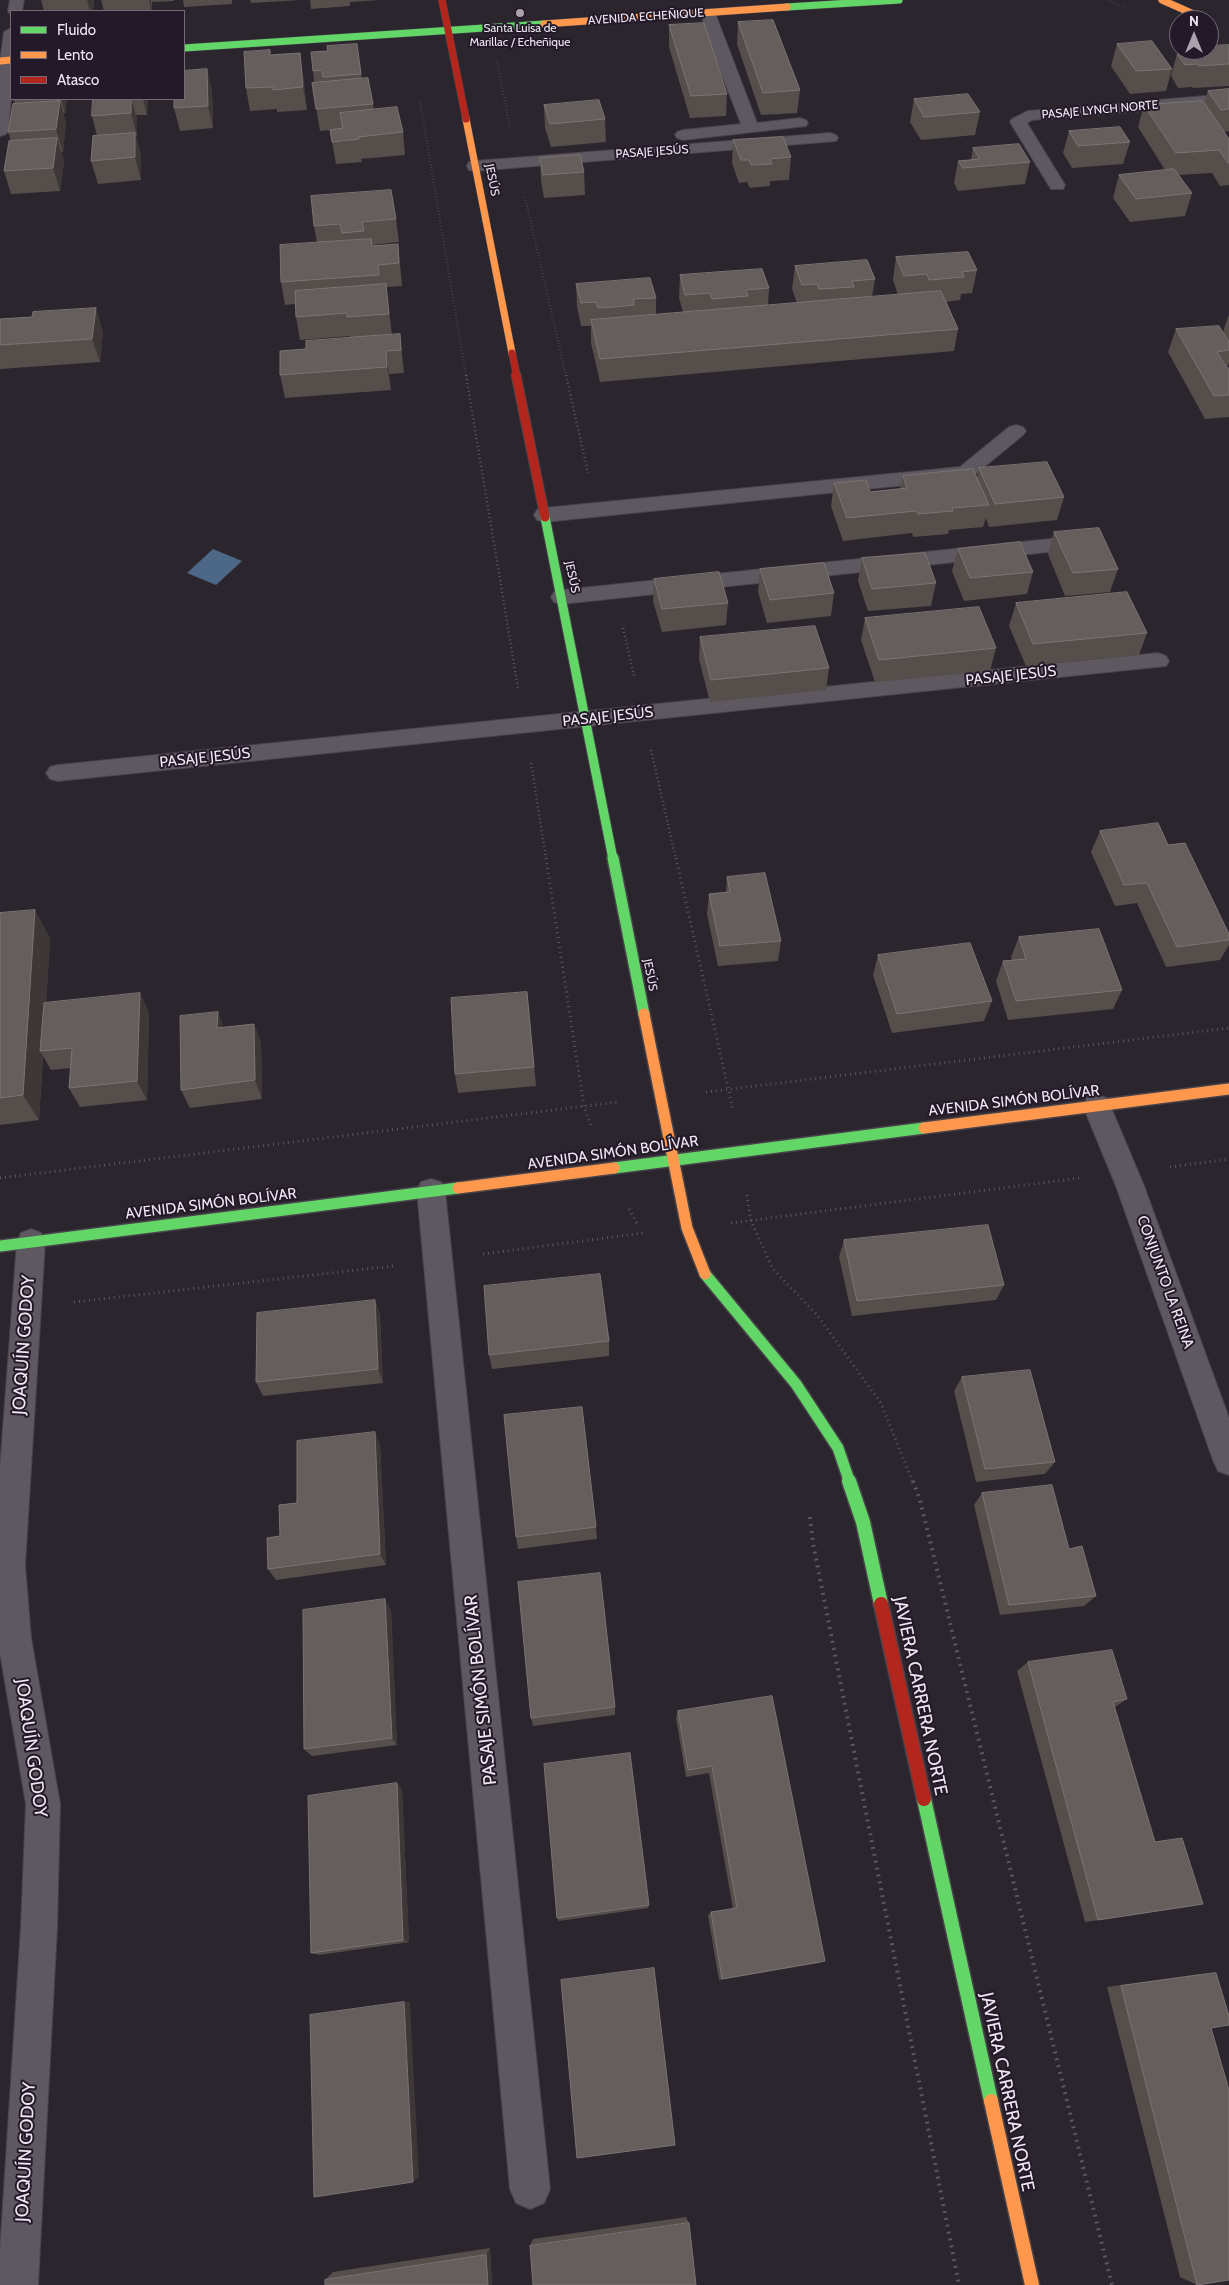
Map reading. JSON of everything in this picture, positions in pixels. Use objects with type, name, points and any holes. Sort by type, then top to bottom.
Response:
[{"type":"street","name":"JESÚS","points":[[442,0],[673,1160]]},
{"type":"street","name":"AVENIDA ECHEÑIQUE","points":[[185,48],[899,0]]},
{"type":"street","points":[[1162,0],[1184,10]]},
{"type":"street","points":[[708,13],[716,39],[751,128]]},
{"type":"street","points":[[0,131],[6,60],[10,38]]},
{"type":"street","name":"PASAJE LYNCH NORTE","points":[[1057,185],[1018,122],[1028,116],[1229,99]]},
{"type":"street","points":[[683,135],[800,123]]},
{"type":"street","name":"PASAJE JESÚS","points":[[475,166],[830,138]]},
{"type":"street","points":[[544,515],[965,473],[1016,431]]},
{"type":"street","points":[[562,597],[1101,541]]},
{"type":"street","name":"PASAJE JESÚS","points":[[58,773],[1158,661]]},
{"type":"street","name":"AVENIDA SIMÓN BOLÍVAR","points":[[16,1244],[1229,1089]]},
{"type":"street","name":"CONJUNTO LA REINA","points":[[1098,1106],[1229,1460]]},
{"type":"street","name":"JAVIERA CARRERA NORTE","points":[[673,1160],[687,1228],[702,1270],[796,1384],[838,1448],[863,1522],[1032,2285]]},
{"type":"street","name":"PASAJE SIMÓN BOLÍVAR","points":[[431,1191],[530,2189]]},
{"type":"street","name":"JOAQUÍN GODOY","points":[[16,1244],[27,1308],[9,1565],[14,1638],[43,1804],[39,1927],[18,2285]]},
{"type":"path","points":[[1108,0],[1115,3]]},
{"type":"path","points":[[0,1178],[584,1106],[525,726],[420,99]]},
{"type":"path","points":[[730,1090],[1229,1028]]},
{"type":"path","points":[[27,1308],[438,1260],[1229,1159]]},
{"type":"path","points":[[605,1170],[646,1240]]},
{"type":"path","points":[[750,1221],[773,1268],[817,1315],[881,1403],[920,1500],[1112,2285]]},
{"type":"path","points":[[809,1510],[815,1553],[959,2285]]},
{"type":"water","points":[[213,549],[242,561],[216,585],[187,573]]},
{"type":"building","points":[[773,20],[800,90],[763,93],[738,22]]},
{"type":"building","points":[[704,23],[727,94],[691,96],[669,25]]},
{"type":"building","points":[[1152,41],[1172,69],[1136,71],[1117,44]]},
{"type":"building","points":[[357,44],[361,74],[323,77],[322,70],[313,71],[311,52],[328,51],[327,46]]},
{"type":"building","points":[[1229,45],[1229,64],[1185,65],[1181,60],[1219,60],[1219,46]]},
{"type":"building","points":[[270,50],[270,55],[300,53],[303,87],[273,90],[273,87],[246,88],[244,52]]},
{"type":"building","points":[[207,69],[208,106],[174,108],[174,100],[185,100],[185,71]]},
{"type":"building","points":[[368,78],[373,104],[316,109],[312,83]]},
{"type":"building","points":[[1229,89],[1229,109],[1221,110],[1208,91]]},
{"type":"building","points":[[968,94],[980,112],[924,117],[914,99]]},
{"type":"building","points":[[93,100],[131,100],[131,113],[92,116]]},
{"type":"building","points":[[599,100],[605,119],[550,124],[544,105]]},
{"type":"building","points":[[60,101],[56,129],[8,132],[13,104]]},
{"type":"building","points":[[1203,101],[1229,139],[1229,163],[1219,150],[1176,153],[1144,105]]},
{"type":"building","points":[[397,107],[403,132],[332,142],[330,130],[343,128],[340,113]]},
{"type":"building","points":[[1120,127],[1130,142],[1078,146],[1069,131]]},
{"type":"building","points":[[135,133],[135,157],[91,161],[93,136]]},
{"type":"building","points":[[783,137],[791,157],[770,159],[772,164],[751,165],[749,160],[741,160],[733,140]]},
{"type":"building","points":[[57,138],[53,168],[4,171],[9,141]]},
{"type":"building","points":[[1019,144],[1030,162],[963,168],[958,161],[980,159],[973,148]]},
{"type":"building","points":[[580,155],[584,172],[543,175],[540,158]]},
{"type":"building","points":[[1174,169],[1192,193],[1136,199],[1119,175]]},
{"type":"building","points":[[391,190],[396,219],[362,222],[364,231],[342,233],[340,224],[314,226],[311,196]]},
{"type":"building","points":[[371,239],[372,246],[398,244],[399,263],[378,265],[379,275],[281,282],[280,245]]},
{"type":"building","points":[[968,252],[977,270],[962,272],[964,277],[929,280],[927,274],[904,276],[896,257]]},
{"type":"building","points":[[867,260],[875,279],[852,281],[854,287],[819,289],[817,284],[802,285],[795,266]]},
{"type":"building","points":[[762,269],[769,288],[746,290],[748,296],[712,299],[710,293],[685,295],[680,275]]},
{"type":"building","points":[[650,278],[656,298],[633,299],[634,305],[615,307],[598,308],[596,302],[581,303],[576,284]]},
{"type":"building","points":[[386,284],[389,314],[347,317],[347,313],[296,317],[295,291]]},
{"type":"building","points":[[941,291],[958,329],[600,359],[591,320]]},
{"type":"building","points":[[96,308],[92,339],[0,345],[0,319],[32,317],[33,312]]},
{"type":"building","points":[[1219,326],[1229,342],[1229,350],[1217,352],[1227,368],[1229,368],[1229,395],[1214,396],[1176,329]]},
{"type":"building","points":[[400,334],[401,350],[386,351],[387,367],[280,375],[280,351],[306,349],[306,341]]},
{"type":"building","points":[[1047,462],[1064,497],[995,504],[979,468]]},
{"type":"building","points":[[973,469],[989,505],[952,508],[953,511],[918,514],[916,511],[847,518],[834,483],[866,480],[870,492],[907,488],[903,476]]},
{"type":"building","points":[[1099,528],[1118,569],[1073,573],[1054,532]]},
{"type":"building","points":[[1020,542],[1033,572],[970,578],[958,549]]},
{"type":"building","points":[[925,553],[936,583],[872,589],[862,558]]},
{"type":"building","points":[[824,563],[834,593],[770,600],[760,569]]},
{"type":"building","points":[[719,572],[728,603],[662,609],[654,579]]},
{"type":"building","points":[[1127,592],[1147,633],[1033,644],[1016,603]]},
{"type":"building","points":[[979,607],[996,648],[879,660],[865,618]]},
{"type":"building","points":[[815,626],[829,668],[711,680],[700,637]]},
{"type":"building","points":[[1158,823],[1168,845],[1185,843],[1229,934],[1229,940],[1177,947],[1147,883],[1124,885],[1100,831]]},
{"type":"building","points":[[765,873],[781,941],[720,946],[709,894],[730,892],[727,877]]},
{"type":"building","points":[[35,910],[23,1095],[0,1098],[0,913]]},
{"type":"building","points":[[1099,929],[1122,990],[1016,1001],[1003,961],[1026,959],[1019,937]]},
{"type":"building","points":[[970,943],[992,1001],[897,1014],[878,955]]},
{"type":"building","points":[[527,992],[534,1067],[455,1074],[451,998]]},
{"type":"building","points":[[140,993],[137,1081],[69,1088],[72,1048],[40,1051],[44,1003]]},
{"type":"building","points":[[218,1012],[217,1028],[254,1024],[255,1080],[181,1090],[180,1016]]},
{"type":"building","points":[[988,1225],[1004,1285],[857,1301],[844,1240]]},
{"type":"building","points":[[600,1274],[609,1341],[489,1355],[484,1286]]},
{"type":"building","points":[[375,1300],[378,1369],[256,1382],[257,1313]]},
{"type":"building","points":[[1030,1370],[1055,1462],[985,1469],[962,1377]]},
{"type":"building","points":[[582,1407],[596,1527],[516,1537],[504,1415]]},
{"type":"building","points":[[375,1432],[380,1554],[268,1569],[267,1538],[280,1536],[279,1505],[297,1503],[297,1441]]},
{"type":"building","points":[[1052,1485],[1069,1549],[1082,1546],[1096,1596],[1009,1605],[982,1493]]},
{"type":"building","points":[[600,1573],[615,1707],[531,1718],[518,1582]]},
{"type":"building","points":[[385,1599],[392,1738],[304,1749],[303,1610]]},
{"type":"building","points":[[1112,1650],[1127,1699],[1113,1702],[1155,1842],[1182,1838],[1203,1904],[1098,1920],[1028,1662]]},
{"type":"building","points":[[772,1696],[825,1961],[722,1979],[711,1912],[737,1908],[712,1766],[688,1770],[678,1711]]},
{"type":"building","points":[[630,1753],[649,1905],[557,1918],[544,1764]]},
{"type":"building","points":[[397,1783],[403,1940],[311,1953],[308,1796]]},
{"type":"building","points":[[654,1968],[675,2145],[577,2158],[561,1980]]},
{"type":"building","points":[[1216,1973],[1229,2016],[1229,2025],[1211,2028],[1229,2090],[1229,2280],[1197,2285],[1121,1986]]},
{"type":"building","points":[[404,2002],[413,2182],[314,2197],[310,2015]]},
{"type":"building","points":[[689,2223],[696,2285],[533,2285],[530,2246]]},
{"type":"building","points":[[486,2255],[488,2285],[325,2285],[325,2280]]},
{"type":"traffic: fast","points":[[787,7],[899,0]]},
{"type":"traffic: fast","points":[[185,48],[544,24]]},
{"type":"traffic: fast","points":[[545,517],[644,1014]]},
{"type":"traffic: fast","points":[[614,1168],[924,1128]]},
{"type":"traffic: fast","points":[[0,1246],[458,1188]]},
{"type":"traffic: fast","points":[[705,1274],[796,1384],[838,1448],[863,1522],[881,1604]]},
{"type":"traffic: fast","points":[[924,1799],[991,2101]]},
{"type":"traffic: slow","points":[[1162,0],[1184,10]]},
{"type":"traffic: slow","points":[[544,24],[787,7]]},
{"type":"traffic: slow","points":[[0,61],[10,60]]},
{"type":"traffic: slow","points":[[466,119],[512,353]]},
{"type":"traffic: slow","points":[[644,1014],[687,1228],[705,1274]]},
{"type":"traffic: slow","points":[[924,1128],[1229,1089]]},
{"type":"traffic: slow","points":[[458,1188],[614,1168]]},
{"type":"traffic: slow","points":[[991,2101],[1032,2285]]},
{"type":"traffic: jam","points":[[442,0],[466,119]]},
{"type":"traffic: jam","points":[[512,353],[545,517]]},
{"type":"traffic: jam","points":[[881,1604],[924,1799]]},
{"type":"place","name":"Santa Luisa de Marillac / Echeñique","points":[[520,13]]}]
